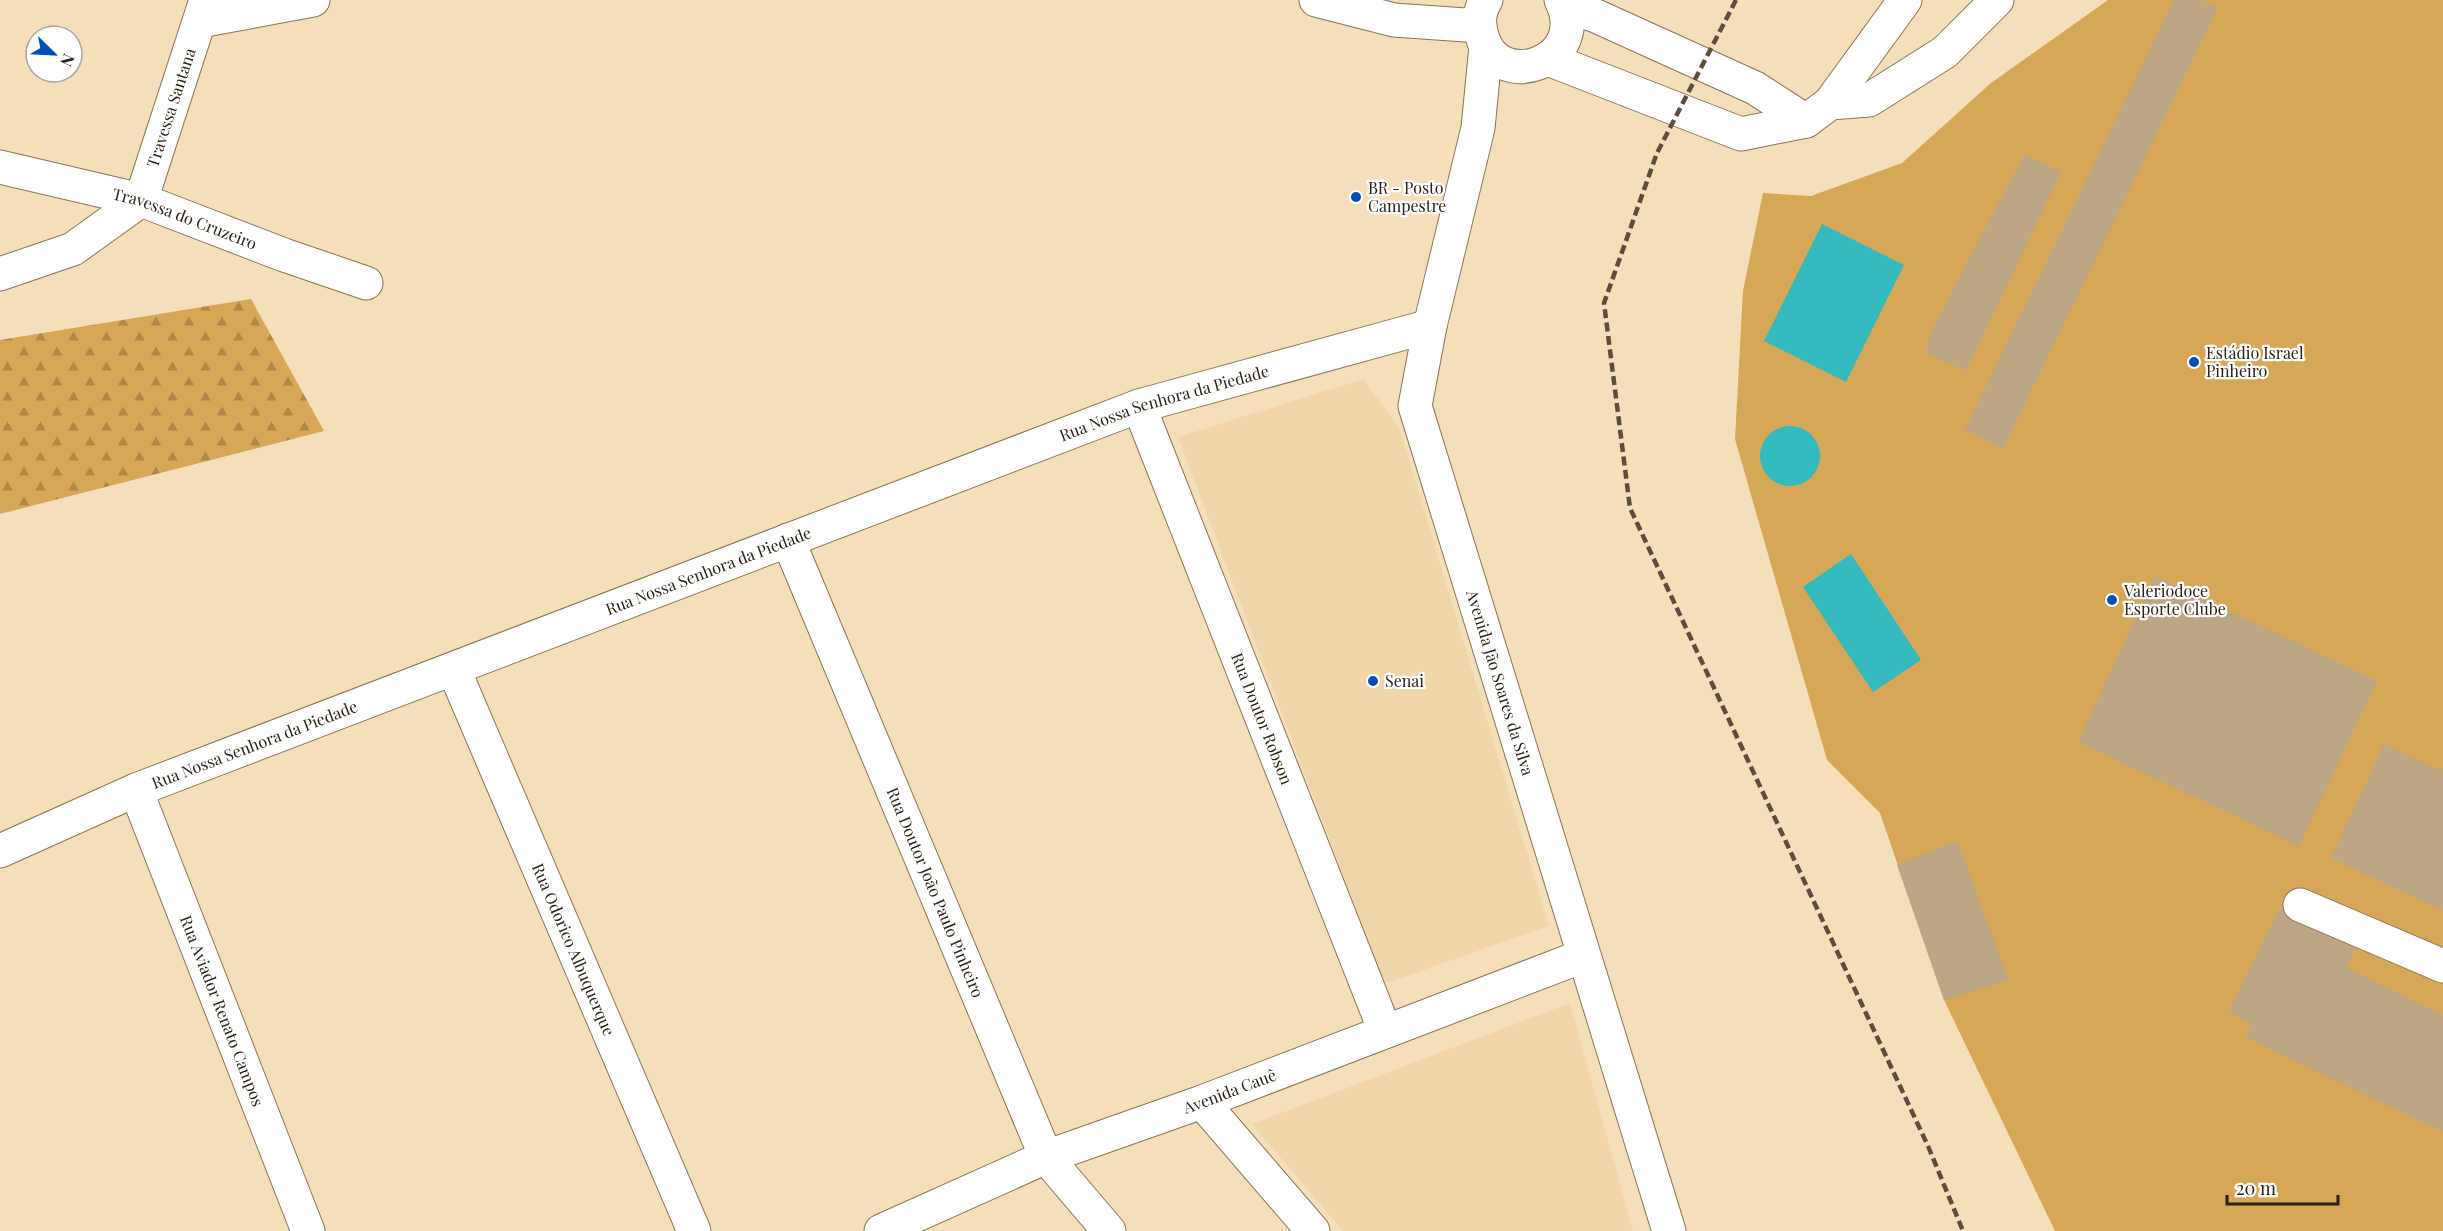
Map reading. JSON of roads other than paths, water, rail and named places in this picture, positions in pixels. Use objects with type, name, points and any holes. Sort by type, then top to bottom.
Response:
[{"type":"street","points":[[203,10],[313,0]]},
{"type":"street","points":[[1316,0],[1394,20],[1484,24]]},
{"type":"street","points":[[1818,112],[1905,0]]},
{"type":"street","points":[[1484,24],[1499,60],[1536,63],[1741,134],[1869,100],[1945,52],[1997,0]]},
{"type":"street","points":[[1478,128],[1536,63],[1559,49],[1566,35],[1568,20],[1563,2]]},
{"type":"street","points":[[1563,2],[1755,88],[1818,112]]},
{"type":"street","name":"Travessa Santana","points":[[141,200],[203,10]]},
{"type":"street","points":[[1478,128],[1484,24]]},
{"type":"street","name":"Avenida Jão Soares da Silva","points":[[1478,128],[1430,326],[1415,406],[1669,1231]]},
{"type":"street","name":"Travessa do Cruzeiro","points":[[0,167],[141,200],[284,255],[366,283]]},
{"type":"street","points":[[0,274],[73,249],[141,200]]},
{"type":"street","name":"Rua Nossa Senhora da Piedade","points":[[0,851],[136,790],[1139,406],[1430,326]]},
{"type":"street","name":"Rua Doutor Robson","points":[[1139,406],[1385,1031]]},
{"type":"street","name":"Rua Doutor João Paulo Pinheiro","points":[[788,540],[1046,1157],[1109,1231]]},
{"type":"street","name":"Rua Odorico Albuquerque","points":[[454,670],[694,1231]]},
{"type":"street","name":"Rua Aviador Renato Campos","points":[[136,790],[308,1231]]},
{"type":"street","points":[[2300,905],[2443,966]]},
{"type":"street","name":"Avenida Cauê","points":[[881,1231],[1046,1157],[1202,1102],[1583,956]]},
{"type":"street","points":[[1202,1102],[1314,1231]]},
{"type":"water","points":[[1822,224],[1904,265],[1846,382],[1764,341]]},
{"type":"water","points":[[1790,426],[1807,431],[1815,439],[1820,456],[1815,473],[1807,481],[1790,486],[1773,481],[1765,473],[1760,456],[1765,439],[1773,431]]},
{"type":"water","points":[[1851,554],[1921,660],[1873,692],[1803,587]]},
{"type":"railway","points":[[1736,0],[1657,153],[1604,303],[1630,508],[1928,1146],[1963,1231]]},
{"type":"place","name":"BR - Posto Campestre","points":[[1356,197]]},
{"type":"place","name":"Estádio Israel Pinheiro","points":[[2194,362]]},
{"type":"place","name":"Valeriodoce Esporte Clube","points":[[2112,600]]},
{"type":"place","name":"Senai","points":[[1373,681]]}]
